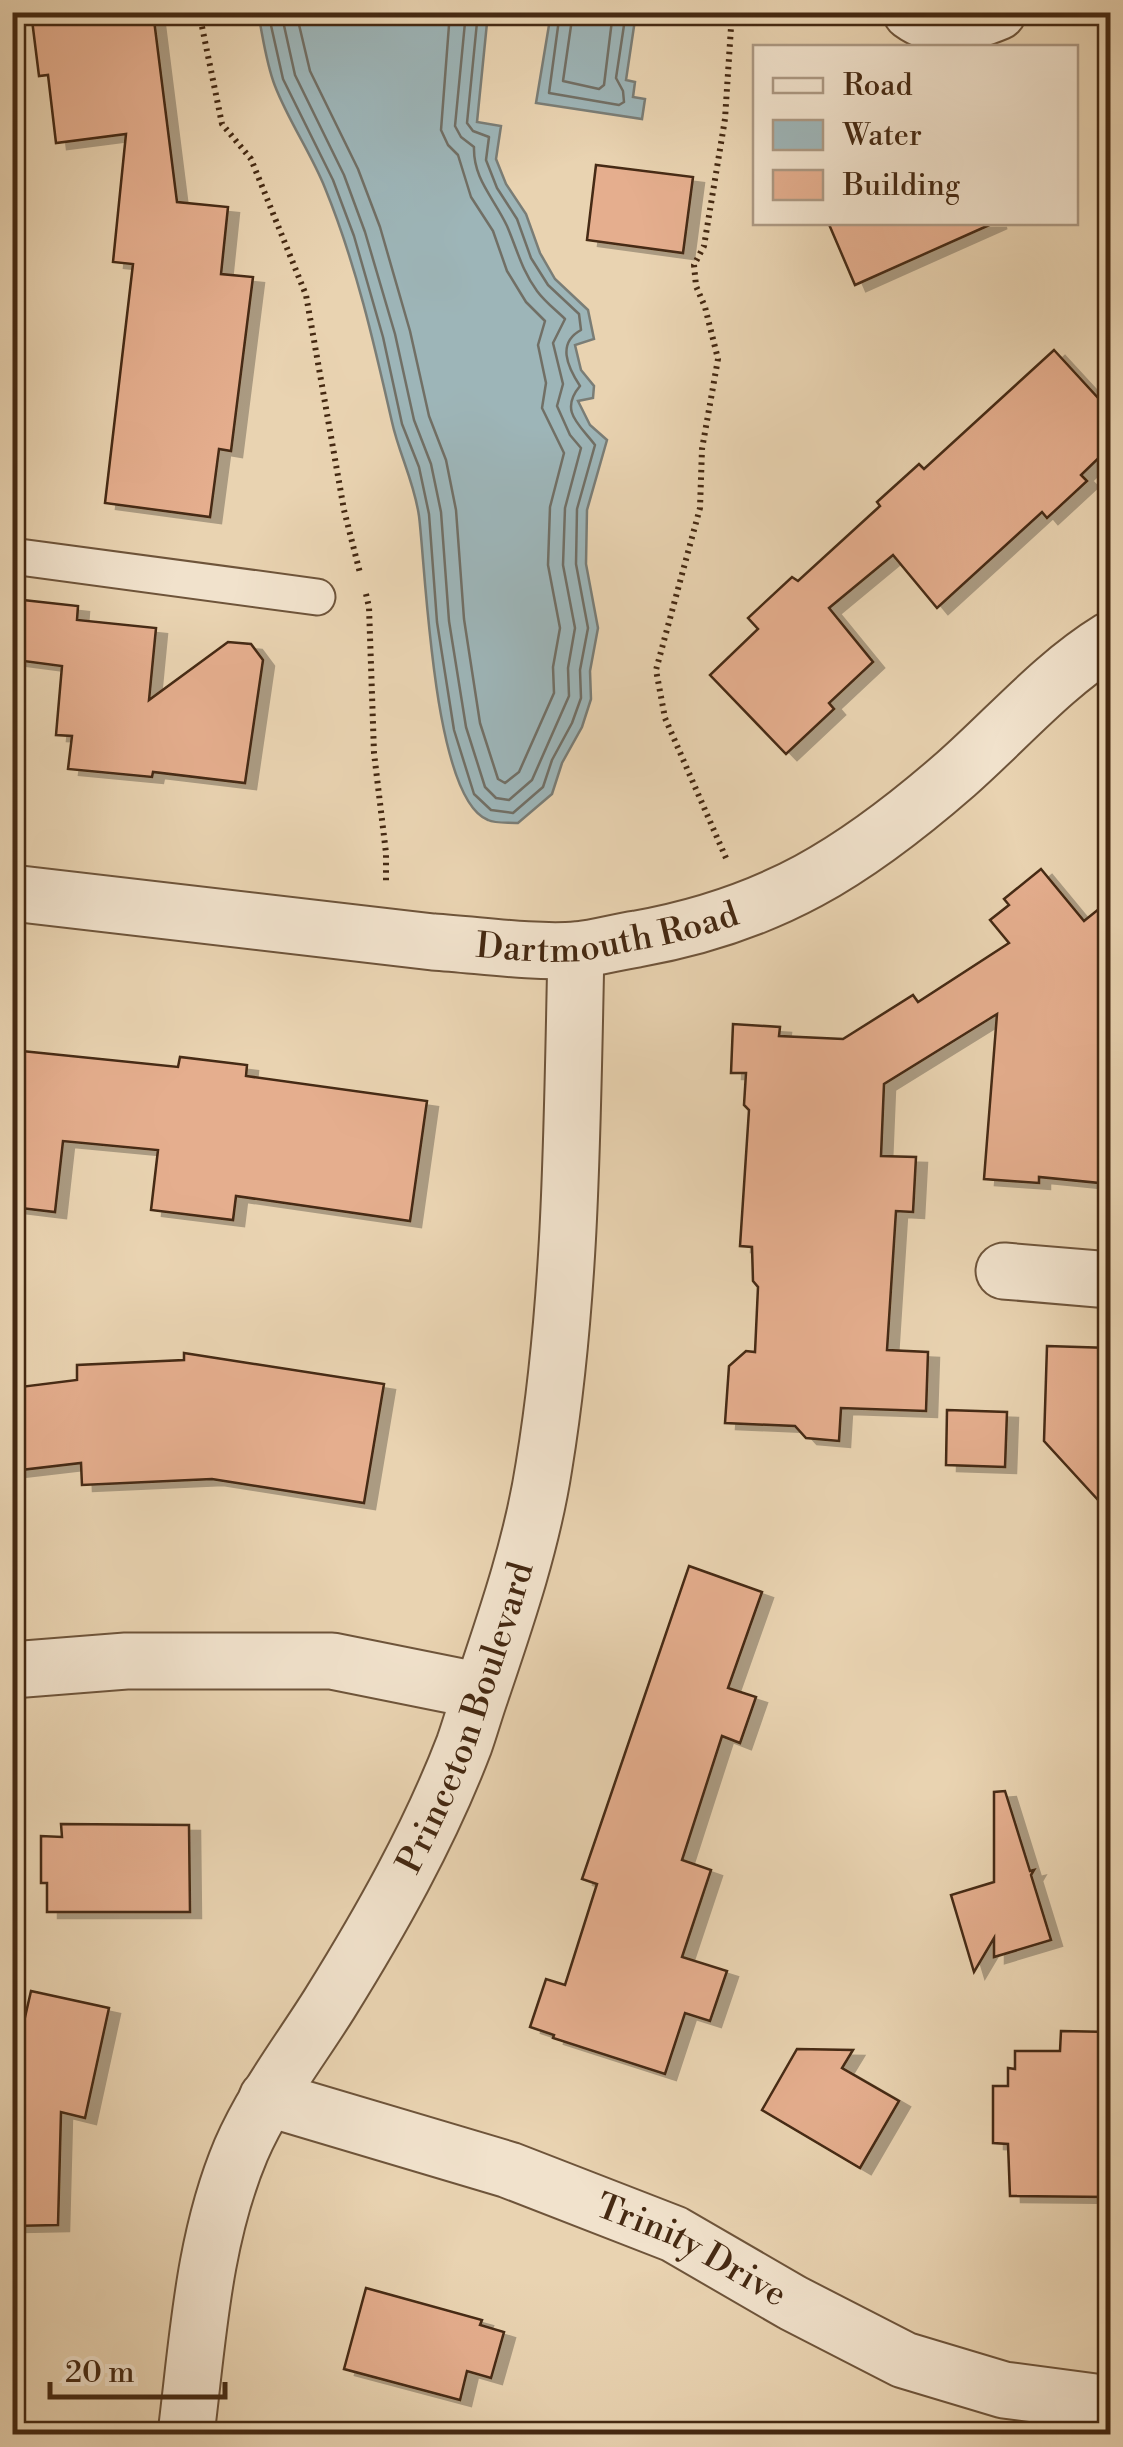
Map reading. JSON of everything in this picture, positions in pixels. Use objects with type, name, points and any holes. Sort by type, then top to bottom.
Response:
[{"type":"street","points":[[910,12],[924,22],[962,28],[998,12]]},
{"type":"street","name":"Dartmouth Road","points":[[12,893],[386,937],[576,950],[684,931],[748,910],[831,871],[954,776],[1110,640]]},
{"type":"street","name":"Princeton Boulevard","points":[[186,2434],[211,2244],[242,2150],[267,2098],[382,1920],[464,1746],[504,1630],[544,1467],[565,1303],[573,1155],[576,950]]},
{"type":"street","points":[[1004,1271],[1110,1280]]},
{"type":"street","points":[[12,1670],[126,1661],[305,1660],[402,1674],[481,1691]]},
{"type":"street","name":"Trinity Drive","points":[[267,2098],[509,2170],[674,2234],[904,2360],[1004,2390],[1110,2404]]},
{"type":"lane","points":[[12,556],[317,597]]},
{"type":"path","points":[[199,12],[222,124],[250,158],[306,295],[344,510],[369,607],[374,753],[386,853],[386,937]]},
{"type":"path","points":[[732,12],[725,118],[704,246],[694,265],[696,286],[718,359],[702,449],[700,508],[656,670],[665,718],[748,910]]},
{"type":"water","points":[[258,13],[488,13],[477,122],[501,126],[496,159],[506,184],[526,214],[540,253],[555,279],[588,310],[594,339],[575,345],[581,370],[594,386],[593,398],[578,401],[590,425],[607,440],[587,510],[586,564],[598,628],[590,671],[591,699],[552,794],[518,823],[488,820],[470,803],[455,772],[436,681],[414,491],[395,434],[346,246],[319,175],[275,86]]},
{"type":"water","points":[[551,13],[636,13],[626,80],[635,82],[633,97],[645,99],[642,119],[536,103]]},
{"type":"building","points":[[31,12],[153,12],[177,202],[228,207],[221,274],[253,277],[231,451],[219,449],[210,517],[105,503],[133,264],[113,262],[126,134],[56,143],[48,75],[39,76]]},
{"type":"building","points":[[596,165],[693,177],[683,253],[587,240]]},
{"type":"building","points":[[829,225],[989,225],[855,285]]},
{"type":"building","points":[[1054,350],[1110,411],[1110,447],[1081,475],[1087,481],[1047,518],[1042,512],[937,608],[893,555],[829,608],[873,662],[829,703],[834,709],[786,754],[710,675],[758,629],[748,618],[792,577],[798,581],[880,506],[877,502],[919,464],[924,469]]},
{"type":"building","points":[[23,600],[78,606],[77,620],[156,628],[149,700],[228,642],[251,644],[263,660],[245,783],[153,772],[152,777],[68,769],[72,736],[56,735],[62,666],[16,660]]},
{"type":"building","points":[[1041,869],[1084,921],[1110,900],[1110,1184],[1039,1177],[1039,1183],[984,1179],[997,1014],[884,1084],[881,1156],[916,1157],[913,1212],[896,1211],[887,1350],[928,1352],[926,1411],[841,1408],[839,1441],[806,1438],[795,1426],[725,1423],[729,1366],[746,1351],[755,1352],[758,1287],[753,1281],[752,1247],[740,1246],[749,1110],[744,1105],[746,1073],[731,1073],[733,1024],[780,1027],[779,1036],[843,1039],[913,995],[918,1002],[1009,943],[990,920],[1009,905],[1004,899]]},
{"type":"building","points":[[12,1050],[178,1067],[180,1057],[247,1065],[246,1076],[427,1101],[410,1221],[236,1196],[233,1220],[151,1210],[158,1150],[63,1141],[55,1212],[12,1207]]},
{"type":"building","points":[[1047,1346],[1110,1348],[1110,1513],[1044,1441]]},
{"type":"building","points":[[184,1353],[384,1384],[364,1503],[212,1479],[82,1485],[81,1463],[12,1471],[12,1388],[77,1380],[77,1365],[184,1360]]},
{"type":"building","points":[[947,1410],[1007,1412],[1005,1467],[946,1465]]},
{"type":"building","points":[[689,1566],[762,1592],[728,1688],[756,1697],[740,1743],[722,1736],[682,1860],[711,1870],[682,1957],[727,1971],[710,2021],[685,2013],[665,2074],[530,2027],[546,1979],[565,1985],[597,1884],[582,1879]]},
{"type":"building","points":[[1005,1791],[1030,1871],[1034,1870],[1031,1875],[1051,1940],[994,1957],[994,1938],[974,1972],[951,1895],[994,1882],[994,1792]]},
{"type":"building","points":[[61,1824],[189,1825],[190,1912],[47,1912],[47,1883],[41,1883],[41,1836],[62,1837]]},
{"type":"building","points":[[31,1991],[109,2008],[85,2118],[61,2112],[58,2225],[12,2226],[12,2074]]},
{"type":"building","points":[[1061,2031],[1110,2032],[1110,2197],[1010,2196],[1008,2144],[993,2143],[993,2086],[1008,2086],[1008,2068],[1015,2069],[1015,2051],[1060,2051]]},
{"type":"building","points":[[797,2049],[853,2050],[842,2068],[899,2101],[860,2168],[762,2110]]},
{"type":"building","points":[[366,2288],[482,2320],[480,2325],[504,2332],[491,2378],[467,2371],[460,2400],[344,2369]]}]
